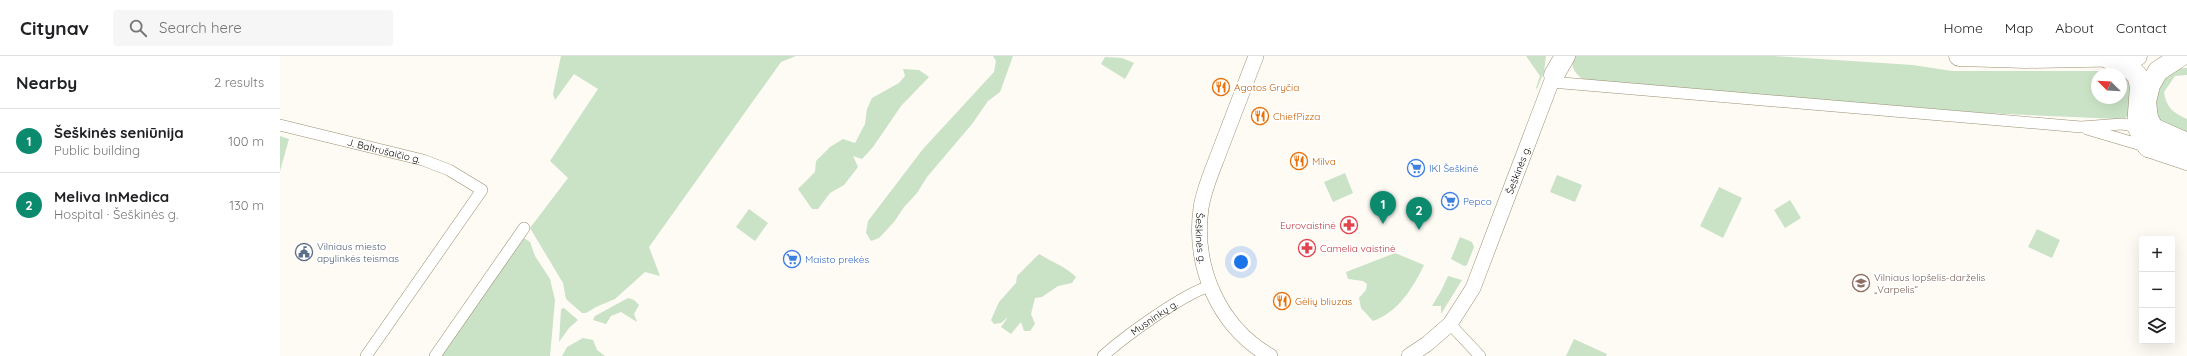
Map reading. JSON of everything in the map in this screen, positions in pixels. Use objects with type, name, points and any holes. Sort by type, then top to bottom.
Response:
[{"type":"highway","points":[[1552,71],[1564,56]]},
{"type":"highway","points":[[1959,56],[2137,56]]},
{"type":"highway","points":[[2146,134],[2148,118],[2146,102],[2150,85],[2158,71],[2182,56]]},
{"type":"highway","points":[[2105,57],[2127,66],[2137,75],[2140,86],[2146,134]]},
{"type":"highway","points":[[2146,134],[2187,143]]},
{"type":"highway","points":[[2146,134],[2187,160]]},
{"type":"street","name":"Šeškinės g.","points":[[1256,56],[1215,163],[1202,203],[1200,231],[1201,253],[1214,298],[1228,320],[1249,342],[1270,356]]},
{"type":"street","name":"Šeškinės g.","points":[[1409,356],[1427,344],[1450,324],[1466,301],[1475,284],[1552,71]]},
{"type":"street","points":[[1552,71],[2080,127],[2122,124],[2146,134]]},
{"type":"street","name":"J. Baltrušaičio g.","points":[[280,125],[423,160],[449,170],[482,190],[366,356]]},
{"type":"street","points":[[2080,127],[2120,140],[2146,134]]},
{"type":"street","points":[[435,356],[524,228]]},
{"type":"street","name":"Musninkų g.","points":[[1103,356],[1160,314],[1200,289],[1210,286]]},
{"type":"street","points":[[1450,324],[1480,356]]},
{"type":"green space","points":[[561,56],[796,56],[781,62],[649,247],[660,276],[645,272],[615,299],[586,313],[582,313],[566,299],[563,283],[530,228],[568,178],[550,161],[598,89],[574,74],[555,100],[553,94]]},
{"type":"green space","points":[[993,56],[1013,56],[1000,92],[988,101],[972,124],[927,177],[917,193],[904,207],[894,222],[879,238],[871,241],[866,233],[868,221],[923,149],[994,72],[996,61]]},
{"type":"green space","points":[[1526,56],[1546,56],[1544,72],[1537,89],[1540,76]]},
{"type":"green space","points":[[1573,56],[1773,56],[1913,65],[1952,71],[2091,71],[2091,104],[2127,104],[2127,72],[2130,73],[2130,114],[2125,118],[2118,119],[1984,113],[1584,80],[1574,70],[1572,64]]},
{"type":"green space","points":[[1105,57],[1122,58],[1134,63],[1125,79],[1101,64]]},
{"type":"green space","points":[[2187,68],[2187,75],[2175,76],[2164,92],[2168,106],[2174,112],[2187,119],[2187,137],[2153,116],[2157,80],[2170,69]]},
{"type":"green space","points":[[903,69],[919,70],[929,77],[901,106],[873,147],[862,159],[853,156],[858,167],[844,185],[830,193],[818,209],[812,209],[798,189],[815,172],[816,161],[830,147],[843,139],[855,143],[865,124],[867,109],[872,98],[899,83],[905,76]]},
{"type":"green space","points":[[280,136],[289,139],[280,171]]},
{"type":"green space","points":[[1345,173],[1353,193],[1333,202],[1324,182]]},
{"type":"green space","points":[[1557,175],[1582,185],[1575,202],[1550,192]]},
{"type":"green space","points":[[1719,187],[1742,198],[1723,238],[1700,226]]},
{"type":"green space","points":[[1790,200],[1801,218],[1785,228],[1774,210]]},
{"type":"green space","points":[[749,209],[768,223],[755,241],[736,227]]},
{"type":"green space","points":[[2037,229],[2060,240],[2052,258],[2028,247]]},
{"type":"green space","points":[[1460,237],[1472,242],[1474,247],[1467,265],[1464,266],[1451,259]]},
{"type":"green space","points":[[524,238],[530,242],[535,256],[550,279],[555,300],[550,356],[439,356]]},
{"type":"green space","points":[[1395,253],[1424,265],[1404,298],[1390,312],[1373,321],[1361,308],[1359,298],[1366,290],[1367,284],[1363,281],[1348,279],[1346,272]]},
{"type":"green space","points":[[1039,254],[1063,267],[1076,277],[1072,283],[1058,286],[1042,297],[1035,298],[1031,314],[1035,324],[1030,331],[1024,331],[1021,322],[1011,334],[1001,327],[1008,317],[1001,323],[994,324],[991,320],[999,302],[1016,283],[1017,276]]},
{"type":"green space","points":[[1448,276],[1462,280],[1441,314],[1441,306],[1432,306]]},
{"type":"green space","points":[[628,298],[634,300],[639,305],[634,314],[637,322],[621,312],[611,316],[606,324],[593,320],[595,316]]},
{"type":"green space","points":[[564,308],[578,320],[569,328],[559,342],[561,309]]},
{"type":"green space","points":[[583,338],[593,340],[597,350],[605,356],[562,356],[567,347]]},
{"type":"green space","points":[[1574,339],[1607,354],[1606,356],[1566,356]]},
{"type":"place","name":"Agotos Gryčia","points":[[1221,87]]},
{"type":"place","name":"ChiefPizza","points":[[1260,116]]},
{"type":"place","name":"Milva","points":[[1299,161]]},
{"type":"place","name":"IKI Šeškinė","points":[[1416,168]]},
{"type":"place","name":"Pepco","points":[[1450,201]]},
{"type":"place","name":"Šeškinės seniūnija","points":[[1383,224]]},
{"type":"place","name":"Eurovaistinė","points":[[1349,225]]},
{"type":"place","name":"Meliva InMedica","points":[[1419,230]]},
{"type":"place","name":"Camelia vaistinė","points":[[1307,248]]},
{"type":"place","name":"Vilniaus miesto apylinkės teismas","points":[[304,252]]},
{"type":"place","name":"Maisto prekės","points":[[792,259]]},
{"type":"place","name":"Vilniaus lopšelis-darželis „Varpelis“","points":[[1861,283]]},
{"type":"place","name":"Gėlių bliuzas","points":[[1282,301]]}]
